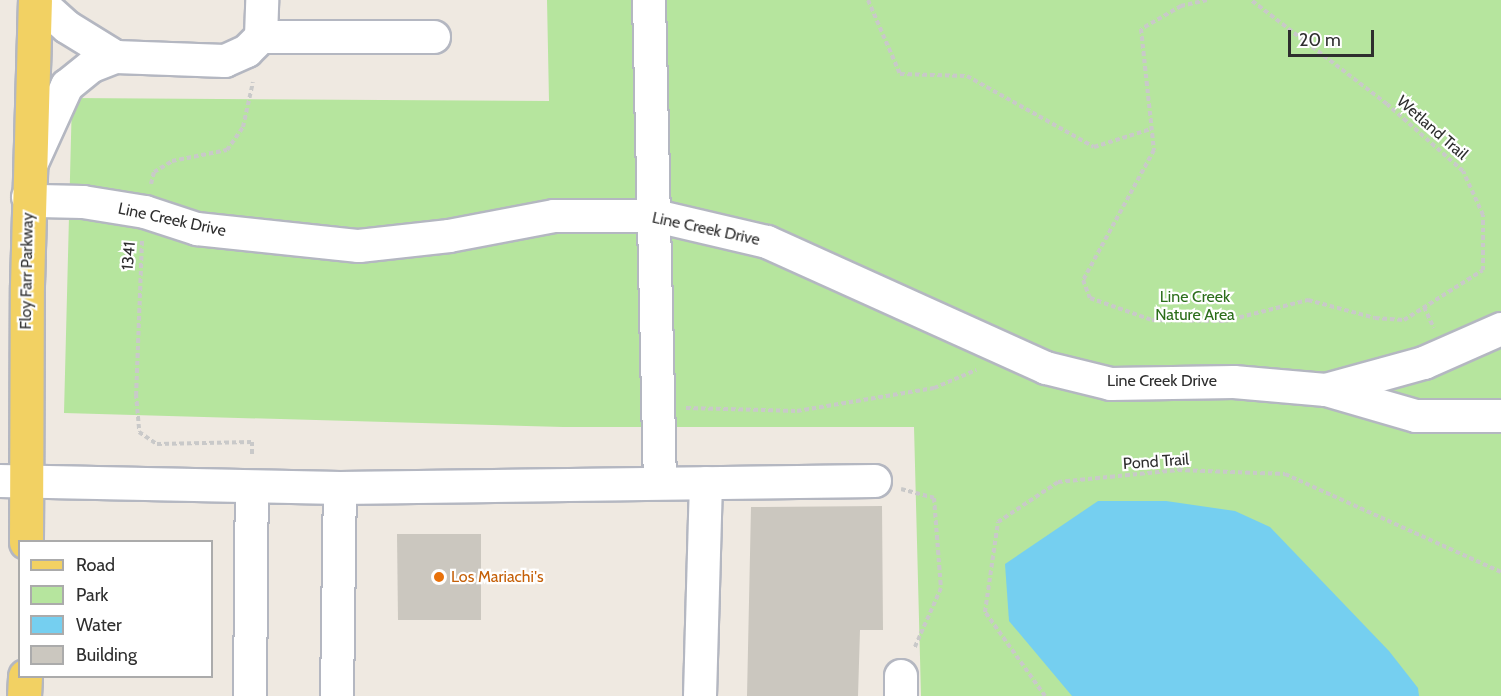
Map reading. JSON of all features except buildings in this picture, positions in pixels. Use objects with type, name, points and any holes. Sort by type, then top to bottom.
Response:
[{"type":"main road","name":"Floy Farr Parkway","points":[[26,540],[13,482],[36,0]]},
{"type":"main road","points":[[24,696],[25,678]]},
{"type":"street","points":[[36,0],[67,27],[116,57]]},
{"type":"street","points":[[29,182],[67,86],[92,66],[116,57],[225,61],[247,51],[261,37],[262,0]]},
{"type":"street","points":[[649,0],[656,216],[660,483]]},
{"type":"street","points":[[261,37],[434,38]]},
{"type":"street","name":"Line Creek Drive","points":[[29,182],[39,201],[83,202],[145,212],[197,229],[359,246],[449,236],[554,216],[656,216],[767,242],[1046,368],[1110,384],[1234,382],[1326,390],[1416,416],[1501,416]]},
{"type":"street","name":"Line Creek Drive","points":[[1326,390],[1424,363],[1501,329]]},
{"type":"street","points":[[13,482],[340,488],[875,481]]},
{"type":"street","points":[[700,696],[706,483]]},
{"type":"street","points":[[250,696],[252,487]]},
{"type":"street","points":[[337,696],[340,488]]},
{"type":"path","points":[[868,0],[900,74],[967,76],[1095,147],[1151,129]]},
{"type":"path","name":"Wetland Trail","points":[[1207,0],[1180,6],[1142,29],[1154,150],[1083,280],[1090,298],[1152,320],[1225,321],[1308,300],[1375,318],[1404,320],[1483,270],[1483,215],[1463,171],[1387,104],[1251,0]]},
{"type":"path","name":"1341","points":[[252,487],[252,442],[157,444],[139,432],[136,394],[145,212],[154,172],[172,161],[227,150],[243,127],[261,37]]},
{"type":"path","points":[[659,405],[721,412],[797,411],[934,388]]},
{"type":"path","name":"Pond Trail","points":[[1045,696],[985,612],[998,522],[1058,482],[1178,470],[1285,474],[1501,572]]},
{"type":"path","points":[[875,481],[934,498],[941,588],[901,686]]},
{"type":"green space","name":"Line Creek Nature Area","points":[[547,0],[1501,0],[1501,696],[921,696],[914,427],[563,427],[64,413],[72,98],[549,101]]},
{"type":"water","points":[[1098,501],[1166,501],[1235,511],[1270,527],[1389,651],[1418,688],[1419,696],[1072,696],[1009,621],[1005,564]]},
{"type":"place","name":"Los Mariachi's","points":[[439,577]]}]
